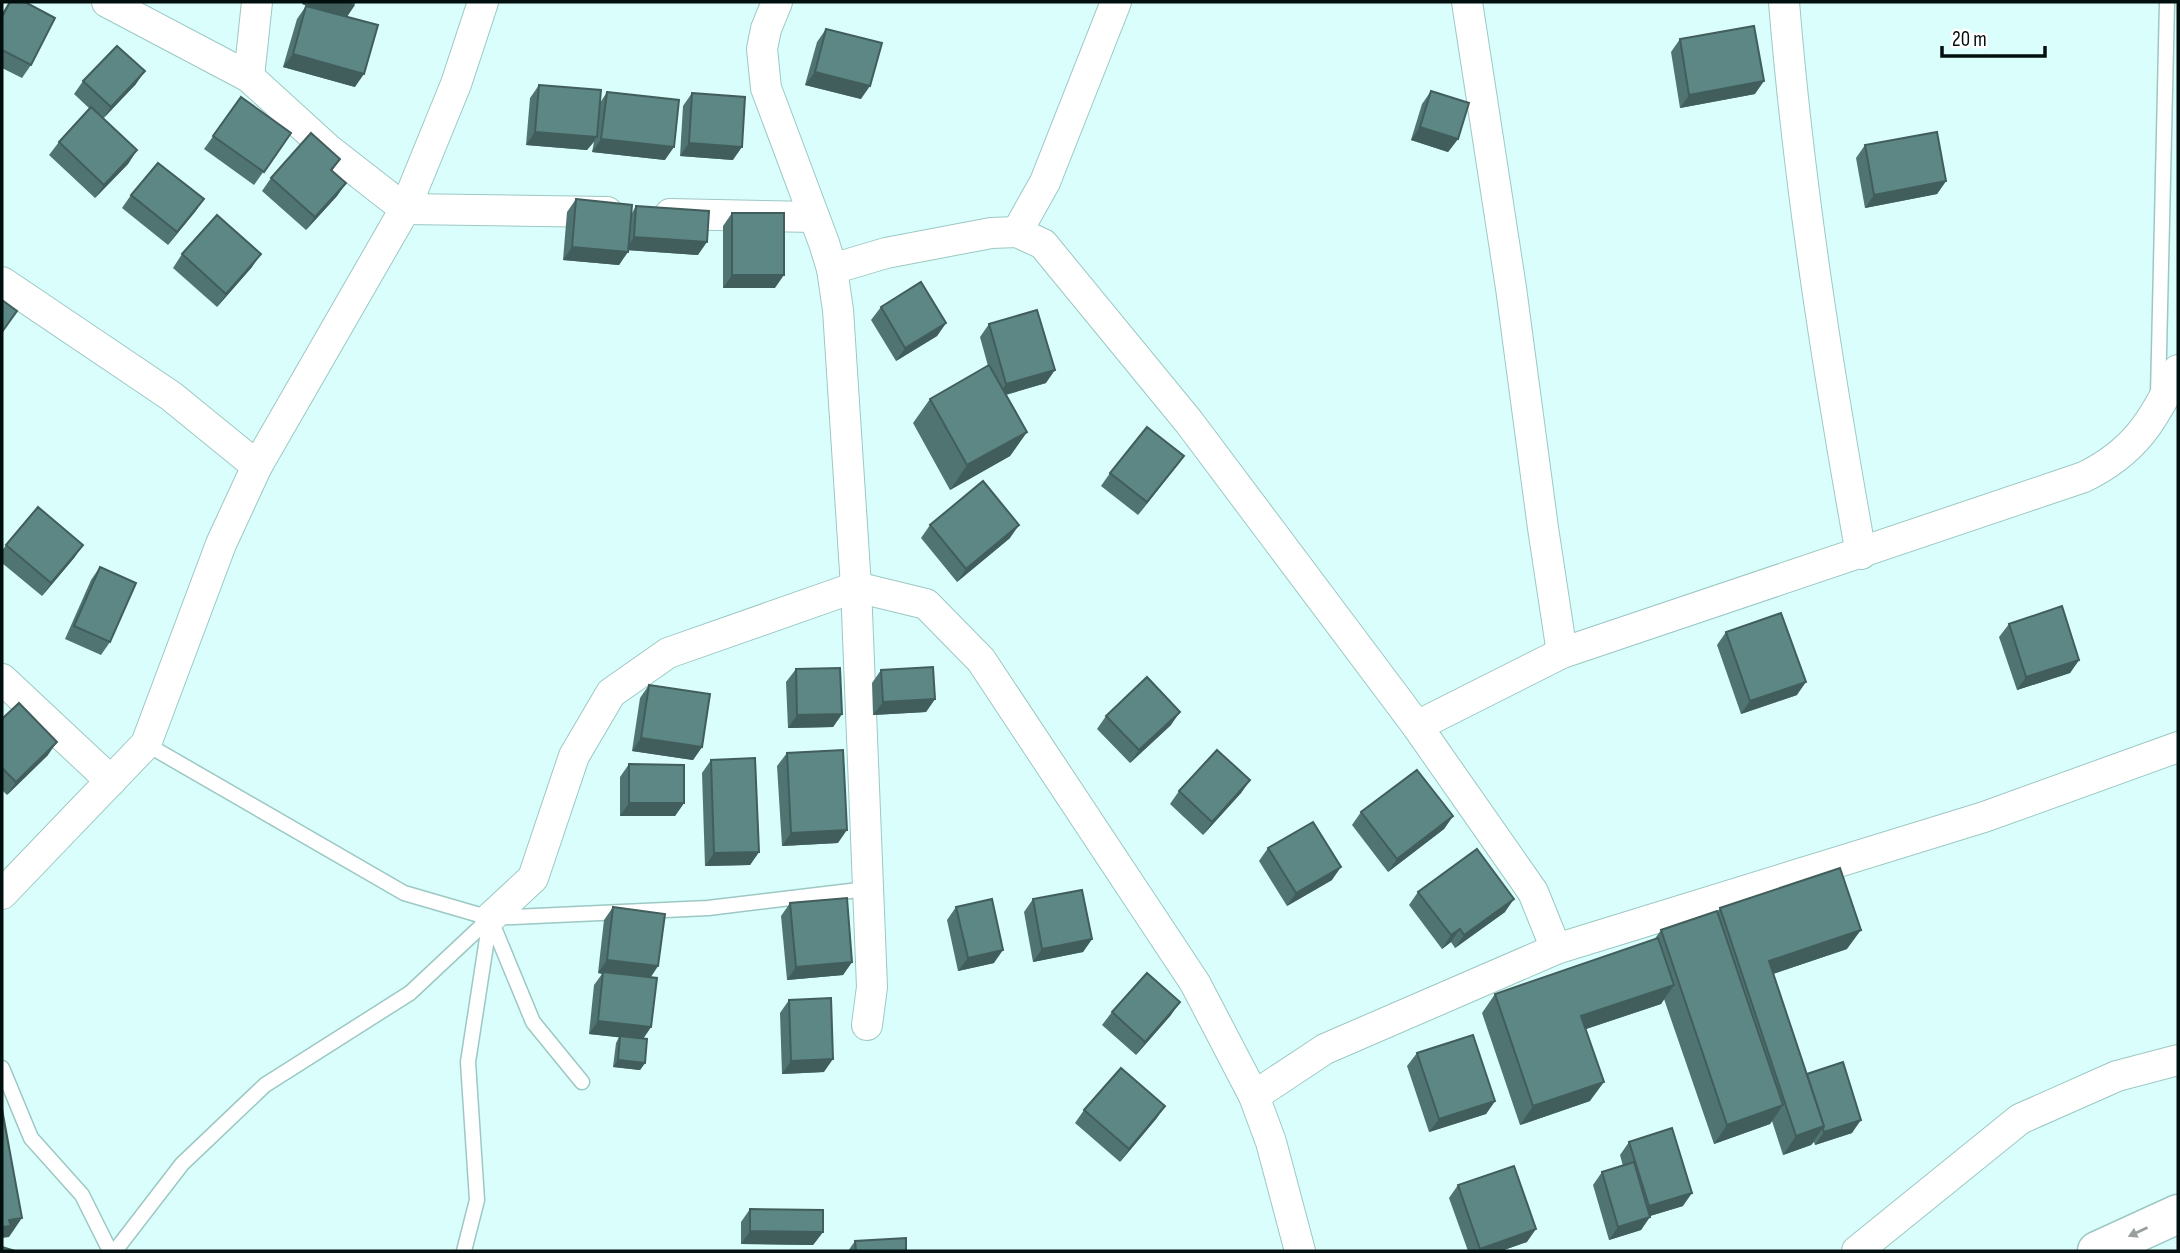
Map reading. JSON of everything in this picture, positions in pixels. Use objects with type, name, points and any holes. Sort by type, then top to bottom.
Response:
[{"type":"highway","points":[[2097,1251],[2178,1214]]},
{"type":"street","points":[[107,2],[249,77],[328,149],[405,209],[814,217]]},
{"type":"street","points":[[249,77],[257,2]]},
{"type":"street","points":[[2,894],[146,744],[221,544],[257,466],[405,209],[456,83],[483,2]]},
{"type":"street","points":[[777,2],[766,29],[762,49],[766,88],[832,269],[838,310],[856,587],[872,987],[867,1025]]},
{"type":"street","points":[[1017,232],[1045,182],[1116,2]]},
{"type":"street","points":[[1467,2],[1511,288],[1562,653]]},
{"type":"street","points":[[1784,2],[1798,145],[1821,313],[1861,554]]},
{"type":"street","points":[[832,269],[886,253],[1004,231],[1017,232],[1043,244],[1189,422],[1417,726],[1533,892],[1556,948]]},
{"type":"street","points":[[2,282],[171,396],[257,466]]},
{"type":"street","points":[[1417,726],[1562,653],[2084,478],[2120,456],[2141,436],[2157,412],[2178,370]]},
{"type":"street","points":[[490,918],[533,878],[574,755],[611,693],[668,653],[856,587],[926,604],[981,660],[1195,983],[1254,1096],[1271,1142],[1300,1251]]},
{"type":"street","points":[[2,679],[111,781]]},
{"type":"street","points":[[1254,1096],[1325,1049],[1556,948],[1984,817],[2178,747]]},
{"type":"street","points":[[1857,1251],[2020,1119],[2117,1076],[2178,1060]]},
{"type":"lane","points":[[2157,412],[2167,2]]},
{"type":"lane","points":[[146,744],[404,893],[490,918],[709,908],[867,890]]},
{"type":"lane","points":[[490,918],[533,1021],[582,1082]]},
{"type":"lane","points":[[2,1068],[30,1138],[82,1195],[112,1251],[182,1164],[265,1085],[410,993],[490,918]]},
{"type":"lane","points":[[464,1251],[477,1200],[468,1062],[490,918]]},
{"type":"building","points":[[10,2],[25,2],[55,18],[31,65],[2,50],[2,17]]},
{"type":"building","points":[[306,6],[378,25],[364,74],[293,54]]},
{"type":"building","points":[[1754,26],[1764,81],[1689,95],[1680,39]]},
{"type":"building","points":[[826,29],[882,43],[870,86],[815,72]]},
{"type":"building","points":[[117,46],[145,71],[111,107],[83,81]]},
{"type":"building","points":[[539,85],[601,90],[597,137],[535,132]]},
{"type":"building","points":[[1431,91],[1469,103],[1458,139],[1420,127]]},
{"type":"building","points":[[607,92],[679,100],[674,147],[601,139]]},
{"type":"building","points":[[692,93],[745,97],[742,147],[689,143]]},
{"type":"building","points":[[241,97],[291,133],[264,172],[213,136]]},
{"type":"building","points":[[91,107],[137,150],[104,185],[59,142]]},
{"type":"building","points":[[1937,132],[1946,181],[1874,195],[1865,145]]},
{"type":"building","points":[[311,133],[340,159],[331,170],[346,183],[315,217],[271,178]]},
{"type":"building","points":[[158,163],[204,199],[177,232],[131,195]]},
{"type":"building","points":[[576,199],[632,205],[628,252],[572,247]]},
{"type":"building","points":[[636,206],[709,211],[707,242],[634,237]]},
{"type":"building","points":[[732,213],[784,213],[784,275],[732,275]]},
{"type":"building","points":[[217,215],[261,254],[226,294],[182,254]]},
{"type":"building","points":[[921,282],[946,323],[905,348],[881,307]]},
{"type":"building","points":[[2,300],[17,311],[2,332]]},
{"type":"building","points":[[1037,310],[1055,370],[1006,384],[989,324]]},
{"type":"building","points":[[989,365],[1027,432],[967,465],[930,399]]},
{"type":"building","points":[[1147,427],[1184,456],[1147,502],[1110,473]]},
{"type":"building","points":[[983,481],[1019,525],[966,569],[930,525]]},
{"type":"building","points":[[38,507],[83,545],[51,583],[6,545]]},
{"type":"building","points":[[100,567],[136,583],[110,642],[74,626]]},
{"type":"building","points":[[2062,606],[2079,660],[2026,677],[2009,624]]},
{"type":"building","points":[[1781,613],[1806,682],[1750,701],[1726,632]]},
{"type":"building","points":[[933,667],[935,699],[883,702],[881,670]]},
{"type":"building","points":[[840,668],[842,714],[797,715],[796,669]]},
{"type":"building","points":[[1147,677],[1180,712],[1139,750],[1106,716]]},
{"type":"building","points":[[649,685],[710,694],[702,747],[641,738]]},
{"type":"building","points":[[19,703],[57,742],[16,782],[2,768],[2,719]]},
{"type":"building","points":[[843,750],[847,830],[791,833],[787,753]]},
{"type":"building","points":[[1217,750],[1250,780],[1212,822],[1179,791]]},
{"type":"building","points":[[755,758],[759,852],[714,853],[711,760]]},
{"type":"building","points":[[629,764],[684,765],[684,803],[629,803]]},
{"type":"building","points":[[1417,770],[1453,816],[1397,859],[1361,812]]},
{"type":"building","points":[[1313,822],[1341,867],[1296,893],[1268,848]]},
{"type":"building","points":[[1477,849],[1514,899],[1464,935],[1460,929],[1451,935],[1418,892]]},
{"type":"building","points":[[1840,868],[1861,930],[1769,961],[1824,1126],[1796,1136],[1720,908]]},
{"type":"building","points":[[1082,890],[1092,939],[1042,949],[1033,899]]},
{"type":"building","points":[[847,898],[852,962],[796,967],[790,903]]},
{"type":"building","points":[[992,899],[1003,950],[968,958],[956,907]]},
{"type":"building","points":[[613,907],[665,914],[658,966],[607,960]]},
{"type":"building","points":[[1717,911],[1783,1105],[1727,1125],[1661,930]]},
{"type":"building","points":[[1658,938],[1674,985],[1581,1016],[1604,1082],[1533,1106],[1495,994]]},
{"type":"building","points":[[603,972],[657,978],[651,1027],[598,1021]]},
{"type":"building","points":[[1147,973],[1180,1002],[1145,1042],[1112,1012]]},
{"type":"building","points":[[831,998],[833,1059],[791,1061],[789,1000]]},
{"type":"building","points":[[1473,1035],[1495,1101],[1439,1119],[1417,1053]]},
{"type":"building","points":[[620,1036],[647,1039],[645,1063],[618,1060]]},
{"type":"building","points":[[1843,1062],[1861,1120],[1824,1132],[1807,1074]]},
{"type":"building","points":[[1121,1068],[1165,1106],[1129,1149],[1084,1110]]},
{"type":"building","points":[[2,1109],[22,1218],[9,1220],[11,1226],[2,1227]]},
{"type":"building","points":[[1672,1128],[1692,1193],[1649,1206],[1629,1142]]},
{"type":"building","points":[[1634,1162],[1650,1217],[1618,1227],[1602,1172]]},
{"type":"building","points":[[1514,1166],[1536,1229],[1480,1249],[1458,1185]]},
{"type":"building","points":[[750,1209],[823,1210],[823,1232],[750,1231]]},
{"type":"building","points":[[906,1238],[906,1251],[856,1251],[855,1241]]}]
